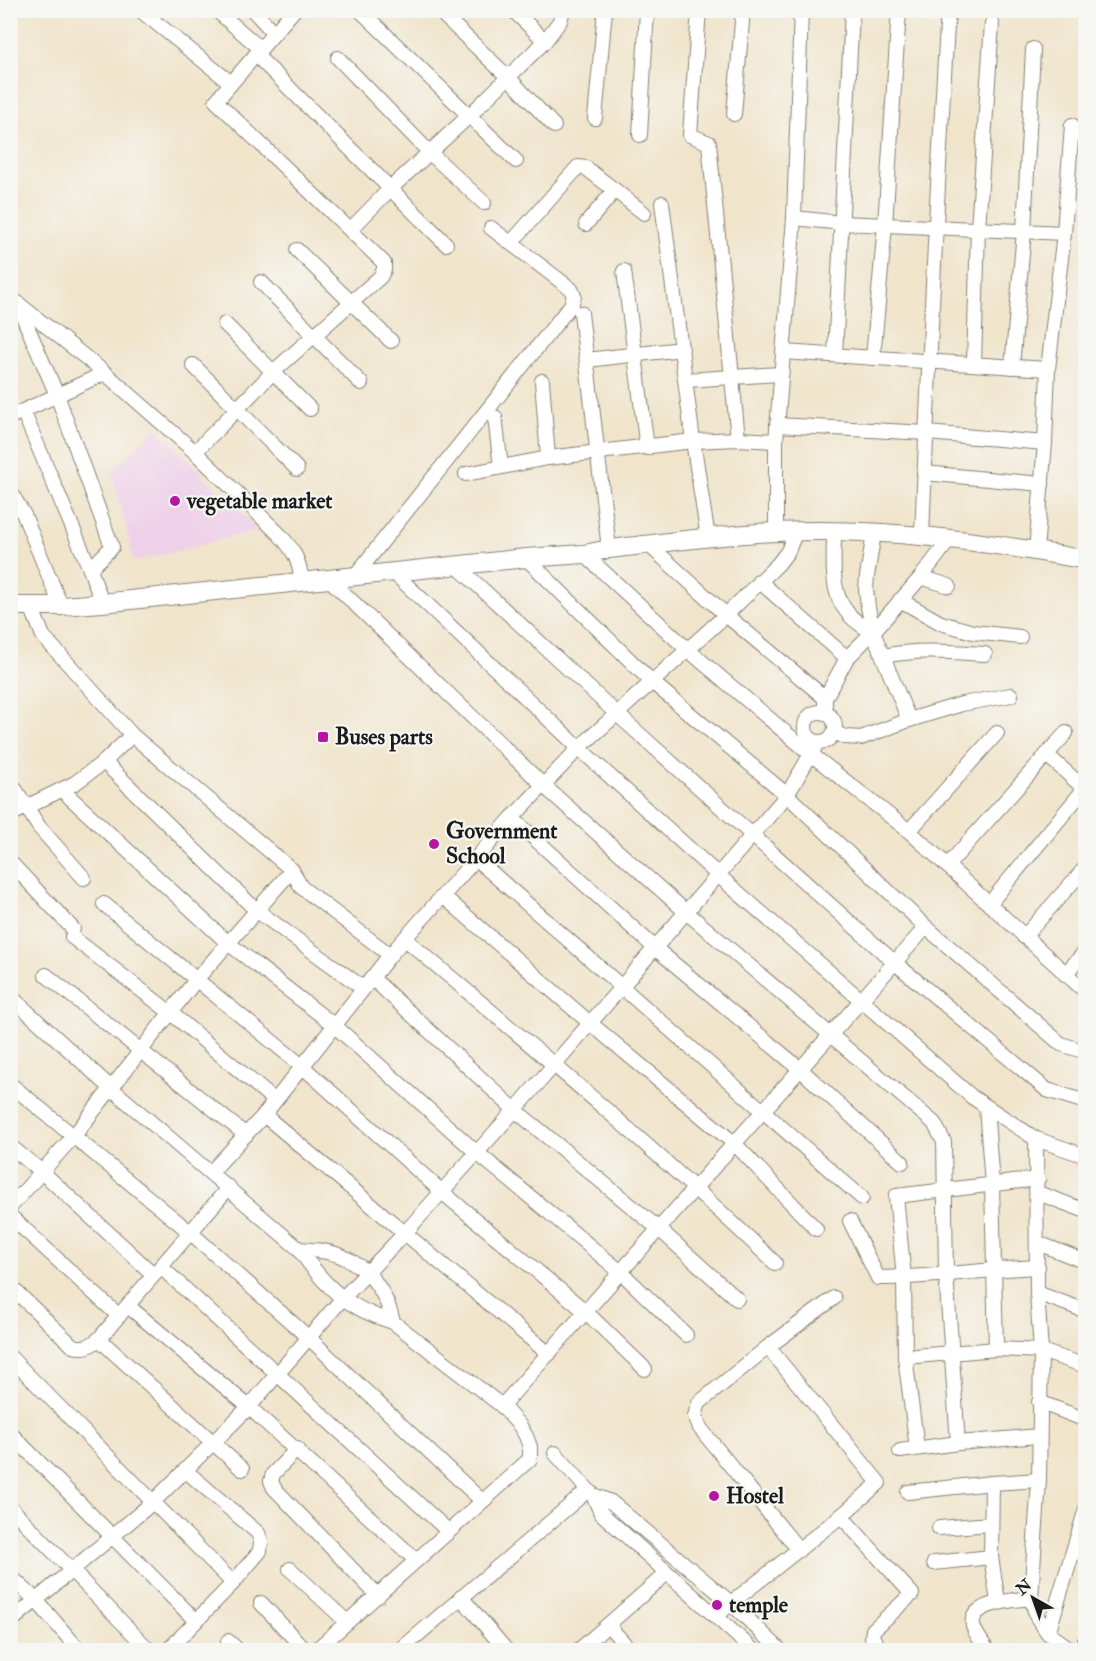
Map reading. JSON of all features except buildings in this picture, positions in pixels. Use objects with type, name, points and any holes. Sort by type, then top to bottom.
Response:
[{"type":"street","points":[[140,10],[231,83]]},
{"type":"street","points":[[216,10],[446,244]]},
{"type":"street","points":[[252,10],[274,33]]},
{"type":"street","points":[[195,452],[273,372],[352,304],[380,277],[384,270],[384,263],[378,256],[216,101],[294,10]]},
{"type":"street","points":[[360,10],[516,161]]},
{"type":"street","points":[[438,10],[554,126]]},
{"type":"street","points":[[513,10],[545,41]]},
{"type":"street","points":[[350,230],[390,188],[470,116],[545,41],[560,21],[563,10]]},
{"type":"street","points":[[595,117],[605,10]]},
{"type":"street","points":[[640,135],[647,10]]},
{"type":"street","points":[[699,10],[690,135],[709,143],[730,377],[738,439]]},
{"type":"street","points":[[734,114],[743,10]]},
{"type":"street","points":[[776,532],[776,441],[794,218],[801,10]]},
{"type":"street","points":[[835,355],[852,10]]},
{"type":"street","points":[[873,358],[885,225],[899,10]]},
{"type":"street","points":[[921,536],[927,433],[928,363],[948,10]]},
{"type":"street","points":[[974,363],[978,229],[992,23]]},
{"type":"street","points":[[1012,367],[1024,231],[1033,49]]},
{"type":"street","points":[[338,58],[429,152],[484,203]]},
{"type":"street","points":[[1036,551],[1045,443],[1048,369],[1064,233],[1072,125]]},
{"type":"street","points":[[512,243],[578,167],[586,168],[645,213]]},
{"type":"street","points":[[586,224],[615,190]]},
{"type":"street","points":[[662,203],[708,538]]},
{"type":"street","points":[[794,218],[842,223],[1064,233]]},
{"type":"street","points":[[354,577],[571,305],[574,296],[571,289],[491,228]]},
{"type":"street","points":[[297,250],[391,341]]},
{"type":"street","points":[[624,271],[647,448]]},
{"type":"street","points":[[261,282],[361,383]]},
{"type":"street","points":[[14,299],[105,373],[195,452],[292,548],[299,562],[302,582]]},
{"type":"street","points":[[14,299],[57,395],[112,547],[90,569]]},
{"type":"street","points":[[581,313],[609,549]]},
{"type":"street","points":[[225,324],[310,409]]},
{"type":"street","points":[[587,360],[682,349]]},
{"type":"street","points":[[783,352],[1048,369]]},
{"type":"street","points":[[193,365],[297,469]]},
{"type":"street","points":[[102,603],[90,569],[17,414],[105,373]]},
{"type":"street","points":[[686,380],[780,374]]},
{"type":"street","points":[[542,381],[548,458]]},
{"type":"street","points":[[495,417],[501,467]]},
{"type":"street","points":[[777,425],[927,433],[1045,443]]},
{"type":"street","points":[[466,474],[548,458],[693,441],[738,439],[776,441]]},
{"type":"street","points":[[924,473],[1041,484]]},
{"type":"street","points":[[10,491],[24,515],[61,606]]},
{"type":"street","points":[[211,1172],[264,1115],[390,955],[512,818],[579,748],[726,615],[778,564],[788,551],[796,531]]},
{"type":"street","points":[[10,606],[102,603],[526,558],[584,554],[648,544],[796,531],[921,536],[1086,560]]},
{"type":"street","points":[[834,531],[834,579],[838,598],[846,613],[858,624],[873,632]]},
{"type":"street","points":[[874,533],[866,589],[873,632],[909,720]]},
{"type":"street","points":[[825,713],[825,698],[847,658],[921,577],[950,539]]},
{"type":"street","points":[[648,544],[726,615],[825,698]]},
{"type":"street","points":[[584,554],[687,649],[812,755],[909,831],[1086,992]]},
{"type":"street","points":[[526,558],[652,682],[787,795],[926,927],[1061,1044],[1086,1053]]},
{"type":"street","points":[[457,566],[617,714],[894,962],[1047,1090],[1086,1102]]},
{"type":"street","points":[[394,573],[579,748],[718,875],[972,1097],[1036,1139],[1086,1156]]},
{"type":"street","points":[[921,577],[948,586]]},
{"type":"street","points":[[330,580],[544,786],[685,911],[934,1123],[944,1142],[946,1273],[958,1443]]},
{"type":"street","points":[[759,581],[847,658]]},
{"type":"street","points":[[900,600],[941,623],[973,632],[1020,637]]},
{"type":"street","points":[[31,606],[43,636],[132,735],[292,870],[301,887],[390,955]]},
{"type":"street","points":[[884,656],[918,651],[985,654]]},
{"type":"street","points":[[834,732],[845,737],[861,738],[962,704],[1011,695]]},
{"type":"street","points":[[816,713],[825,713],[834,722],[834,732],[828,739],[818,742],[809,737],[805,728],[806,723],[808,718],[816,713]]},
{"type":"street","points":[[909,831],[997,733]]},
{"type":"street","points":[[947,866],[1066,733]]},
{"type":"street","points":[[10,815],[62,790],[104,762],[132,735]]},
{"type":"street","points":[[10,1622],[152,1503],[249,1407],[342,1299],[404,1234],[515,1110],[787,795],[818,742]]},
{"type":"street","points":[[988,904],[1085,788],[1047,755]]},
{"type":"street","points":[[104,762],[256,910],[367,983],[659,1229],[737,1299]]},
{"type":"street","points":[[10,781],[39,827],[84,878]]},
{"type":"street","points":[[62,790],[228,943],[335,1026],[476,1152],[622,1273],[686,1335]]},
{"type":"street","points":[[512,818],[655,948],[800,1069],[902,1162]]},
{"type":"street","points":[[476,859],[862,1198]]},
{"type":"street","points":[[10,862],[73,933],[274,1100]]},
{"type":"street","points":[[1024,937],[1086,867]]},
{"type":"street","points":[[10,1207],[73,1137],[196,980],[292,870]]},
{"type":"street","points":[[443,896],[735,1144],[816,1229]]},
{"type":"street","points":[[104,904],[302,1066],[442,1192],[586,1312],[645,1370]]},
{"type":"street","points":[[502,1406],[926,927]]},
{"type":"street","points":[[405,939],[555,1064],[696,1188],[775,1263]]},
{"type":"street","points":[[1065,974],[1086,951]]},
{"type":"street","points":[[46,975],[246,1135]]},
{"type":"street","points":[[10,996],[111,1088],[299,1249],[319,1276],[342,1299],[377,1318],[393,1322],[502,1406],[526,1436],[531,1453],[530,1459],[316,1650]]},
{"type":"street","points":[[10,1084],[191,1233],[309,1338],[482,1502]]},
{"type":"street","points":[[987,1107],[992,1184],[996,1349]]},
{"type":"street","points":[[264,1115],[549,1354]]},
{"type":"street","points":[[1036,1139],[1041,1351],[1039,1480],[1031,1598],[1037,1617],[1048,1633],[1072,1650]]},
{"type":"street","points":[[10,1146],[278,1373],[448,1531]]},
{"type":"street","points":[[917,1448],[905,1357],[904,1278],[896,1196],[1038,1179]]},
{"type":"street","points":[[10,1286],[73,1346],[83,1349],[99,1339],[229,1188]]},
{"type":"street","points":[[1038,1193],[1086,1211]]},
{"type":"street","points":[[10,1216],[123,1311],[249,1407],[416,1560]]},
{"type":"street","points":[[850,1221],[878,1278],[1038,1267]]},
{"type":"street","points":[[1038,1244],[1086,1262]]},
{"type":"street","points":[[299,1249],[340,1255],[368,1273],[381,1289],[393,1322]]},
{"type":"street","points":[[1038,1293],[1086,1311]]},
{"type":"street","points":[[799,1550],[700,1428],[695,1416],[699,1403],[768,1347],[834,1298]]},
{"type":"street","points":[[99,1339],[242,1469]]},
{"type":"street","points":[[716,1617],[879,1483],[768,1347]]},
{"type":"street","points":[[905,1357],[996,1349],[1041,1351],[1086,1366]]},
{"type":"street","points":[[10,1357],[232,1583]]},
{"type":"street","points":[[1040,1402],[1086,1420]]},
{"type":"street","points":[[10,1433],[196,1621]]},
{"type":"street","points":[[900,1451],[1039,1436]]},
{"type":"street","points":[[297,1449],[273,1474],[271,1481],[274,1488],[378,1596]]},
{"type":"street","points":[[555,1453],[591,1492],[601,1513],[753,1650]]},
{"type":"street","points":[[168,1650],[260,1551],[261,1541],[253,1528],[186,1471]]},
{"type":"street","points":[[908,1492],[1039,1480]]},
{"type":"street","points":[[992,1483],[991,1557],[998,1602]]},
{"type":"street","points":[[400,1650],[461,1597],[591,1492]]},
{"type":"street","points":[[591,1492],[611,1502],[731,1603],[780,1650]]},
{"type":"street","points":[[10,1507],[149,1650]]},
{"type":"street","points":[[1048,1633],[1086,1509]]},
{"type":"street","points":[[841,1516],[912,1594],[873,1630],[872,1637],[881,1650]]},
{"type":"street","points":[[939,1528],[991,1524]]},
{"type":"street","points":[[934,1563],[991,1557]]},
{"type":"street","points":[[290,1569],[347,1622]]},
{"type":"street","points":[[579,1650],[667,1573]]},
{"type":"street","points":[[10,1576],[36,1600],[79,1650]]},
{"type":"street","points":[[461,1597],[506,1650]]},
{"type":"street","points":[[987,1650],[973,1627],[973,1618],[978,1611],[998,1602],[1031,1598]]},
{"type":"street","points":[[261,1603],[305,1650]]},
{"type":"street","points":[[608,1625],[630,1650]]},
{"type":"street","points":[[1081,1650],[1086,1639]]},
{"type":"shaded area","name":"vegetable market","points":[[156,428],[259,530],[134,562],[112,472]]},
{"type":"place","name":"vegetable market","points":[[175,501]]},
{"type":"place","name":"Buses parts","points":[[323,737]]},
{"type":"place","name":"Government School","points":[[434,844]]},
{"type":"place","name":"Hostel","points":[[714,1496]]},
{"type":"place","name":"temple","points":[[717,1605]]}]
